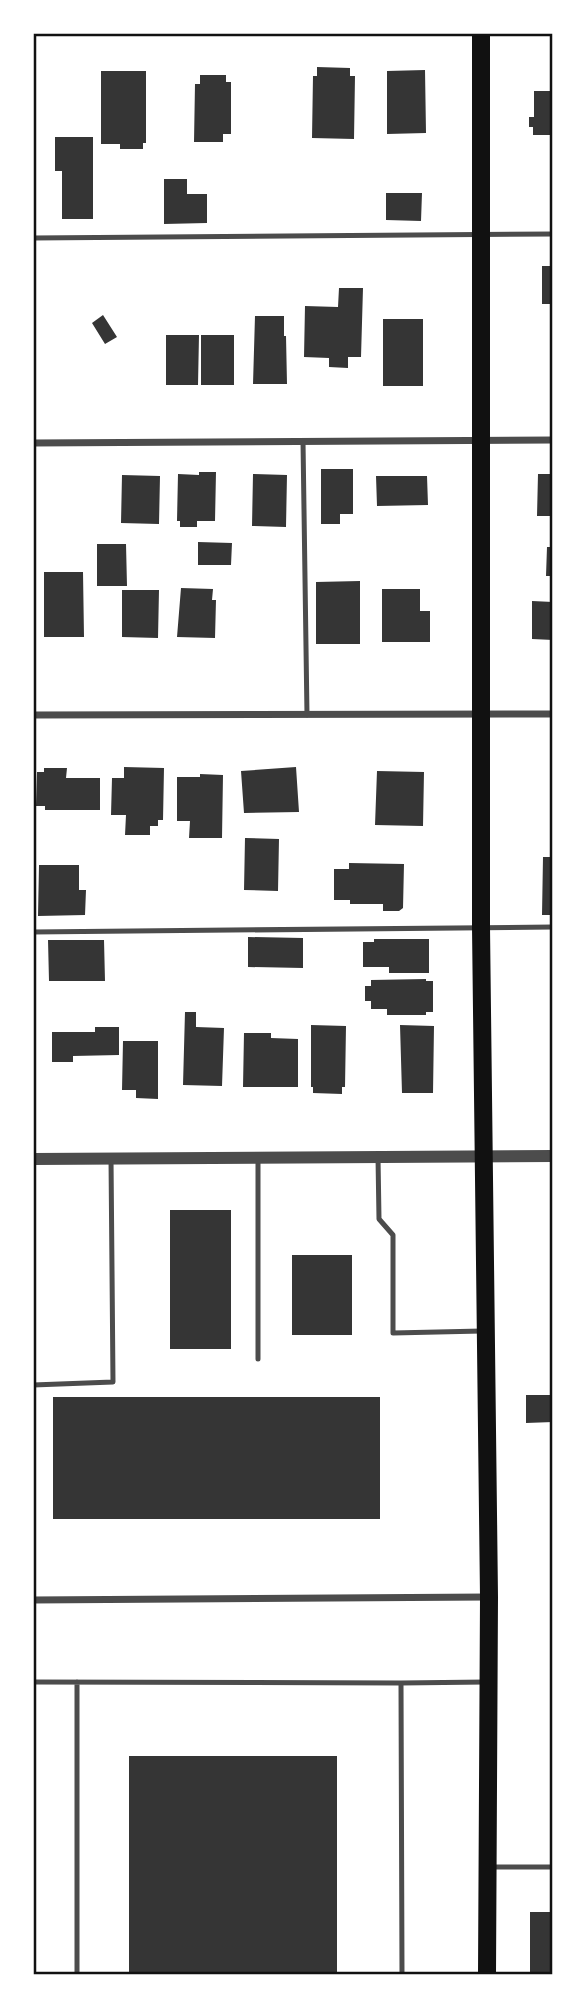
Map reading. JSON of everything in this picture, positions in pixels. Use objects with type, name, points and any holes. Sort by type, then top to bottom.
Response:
[{"type":"main road","points":[[481,33],[481,927],[489,1597],[487,1975]]},
{"type":"street","points":[[33,443],[553,440]]},
{"type":"street","points":[[33,715],[553,714]]},
{"type":"street","points":[[33,1159],[553,1156]]},
{"type":"street","points":[[33,1600],[489,1597]]},
{"type":"lane","points":[[33,238],[553,234]]},
{"type":"lane","points":[[303,441],[307,715]]},
{"type":"lane","points":[[33,932],[553,927]]},
{"type":"lane","points":[[258,1157],[258,1359]]},
{"type":"lane","points":[[378,1157],[379,1219],[393,1235],[393,1333],[486,1331]]},
{"type":"lane","points":[[33,1385],[113,1381],[111,1158]]},
{"type":"lane","points":[[33,1682],[488,1682]]},
{"type":"lane","points":[[77,1682],[77,1975]]},
{"type":"lane","points":[[401,1683],[402,1975]]},
{"type":"lane","points":[[487,1868],[553,1867]]},
{"type":"building","points":[[317,67],[350,68],[350,76],[355,76],[354,139],[312,138],[313,76],[317,76]]},
{"type":"building","points":[[425,70],[426,133],[387,134],[387,71]]},
{"type":"building","points":[[101,71],[146,71],[146,143],[143,143],[143,149],[120,149],[120,144],[101,144]]},
{"type":"building","points":[[200,75],[226,75],[226,82],[231,82],[231,134],[223,134],[223,142],[194,142],[195,84],[200,84]]},
{"type":"building","points":[[550,84],[553,84],[553,135],[533,135],[533,127],[529,127],[529,117],[534,117],[534,91],[550,91]]},
{"type":"building","points":[[55,137],[93,137],[93,219],[62,219],[62,171],[55,171]]},
{"type":"building","points":[[164,179],[187,179],[187,194],[207,194],[207,223],[164,224]]},
{"type":"building","points":[[386,193],[422,193],[421,221],[386,220]]},
{"type":"building","points":[[542,266],[553,266],[553,304],[542,304]]},
{"type":"building","points":[[339,288],[363,288],[361,357],[348,357],[348,368],[329,367],[329,358],[304,357],[305,306],[338,307]]},
{"type":"building","points":[[103,315],[117,337],[105,344],[92,323]]},
{"type":"building","points":[[255,316],[284,316],[287,384],[253,384]]},
{"type":"building","points":[[383,319],[423,319],[423,386],[383,386]]},
{"type":"building","points":[[166,335],[199,335],[198,385],[166,385]]},
{"type":"building","points":[[201,335],[234,335],[234,385],[201,385]]},
{"type":"building","points":[[321,469],[353,469],[353,514],[340,514],[340,524],[321,524]]},
{"type":"building","points":[[199,472],[216,472],[215,521],[197,521],[197,527],[180,527],[180,521],[177,521],[178,474],[199,475]]},
{"type":"building","points":[[253,474],[287,475],[286,527],[252,526]]},
{"type":"building","points":[[538,474],[553,474],[553,516],[537,516]]},
{"type":"building","points":[[122,475],[160,476],[159,524],[121,523]]},
{"type":"building","points":[[376,476],[427,476],[428,505],[377,506]]},
{"type":"building","points":[[198,542],[232,543],[231,565],[198,565]]},
{"type":"building","points":[[97,544],[126,544],[127,586],[97,586]]},
{"type":"building","points":[[547,547],[553,547],[553,576],[546,576]]},
{"type":"building","points":[[44,572],[83,572],[84,637],[44,637]]},
{"type":"building","points":[[360,581],[360,644],[316,644],[316,582]]},
{"type":"building","points":[[181,588],[213,589],[212,600],[216,600],[215,638],[177,637]]},
{"type":"building","points":[[382,589],[420,589],[420,611],[430,611],[430,642],[382,642]]},
{"type":"building","points":[[122,590],[159,590],[158,638],[122,637]]},
{"type":"building","points":[[532,601],[553,602],[553,640],[532,639]]},
{"type":"building","points":[[124,767],[164,768],[163,820],[158,820],[158,826],[150,826],[150,835],[125,835],[126,815],[111,815],[112,778],[124,778]]},
{"type":"building","points":[[296,767],[299,812],[244,813],[241,771]]},
{"type":"building","points":[[44,768],[67,768],[66,778],[100,778],[100,810],[45,810],[45,806],[36,806],[37,772],[44,772]]},
{"type":"building","points":[[377,771],[424,772],[423,826],[375,825]]},
{"type":"building","points":[[200,774],[223,775],[222,838],[189,838],[190,821],[177,821],[177,777],[200,777]]},
{"type":"building","points":[[245,838],[279,839],[278,891],[244,890]]},
{"type":"building","points":[[543,857],[553,857],[553,915],[542,915]]},
{"type":"building","points":[[349,863],[404,864],[403,908],[399,911],[383,911],[383,904],[350,904],[350,900],[334,900],[334,869],[349,869]]},
{"type":"building","points":[[39,865],[79,865],[79,890],[86,890],[85,915],[38,916]]},
{"type":"building","points":[[248,937],[303,938],[303,968],[248,967]]},
{"type":"building","points":[[374,939],[429,939],[429,973],[389,973],[389,967],[363,967],[363,942],[374,942]]},
{"type":"building","points":[[48,940],[104,940],[105,981],[49,981]]},
{"type":"building","points":[[371,980],[433,981],[433,1012],[426,1012],[426,1015],[387,1015],[387,1009],[371,1009],[371,1001],[365,1001],[365,986],[371,986]]},
{"type":"building","points":[[185,1012],[196,1012],[196,1027],[224,1028],[222,1086],[183,1085]]},
{"type":"building","points":[[311,1025],[346,1026],[345,1087],[342,1087],[342,1094],[313,1093]]},
{"type":"building","points":[[400,1025],[434,1026],[433,1093],[402,1093]]},
{"type":"building","points":[[95,1027],[119,1027],[119,1055],[73,1056],[73,1062],[52,1062],[52,1032],[95,1032]]},
{"type":"building","points":[[244,1033],[271,1033],[271,1038],[298,1039],[298,1087],[243,1087]]},
{"type":"building","points":[[123,1041],[158,1041],[158,1099],[136,1098],[136,1090],[122,1090]]},
{"type":"building","points":[[170,1210],[231,1210],[231,1349],[170,1349]]},
{"type":"building","points":[[292,1255],[352,1255],[352,1335],[292,1335]]},
{"type":"building","points":[[526,1395],[553,1395],[553,1422],[526,1423]]},
{"type":"building","points":[[53,1397],[380,1397],[380,1519],[53,1519]]},
{"type":"building","points":[[129,1756],[337,1756],[337,1975],[129,1975]]},
{"type":"building","points":[[530,1912],[553,1912],[553,1975],[530,1975]]}]
